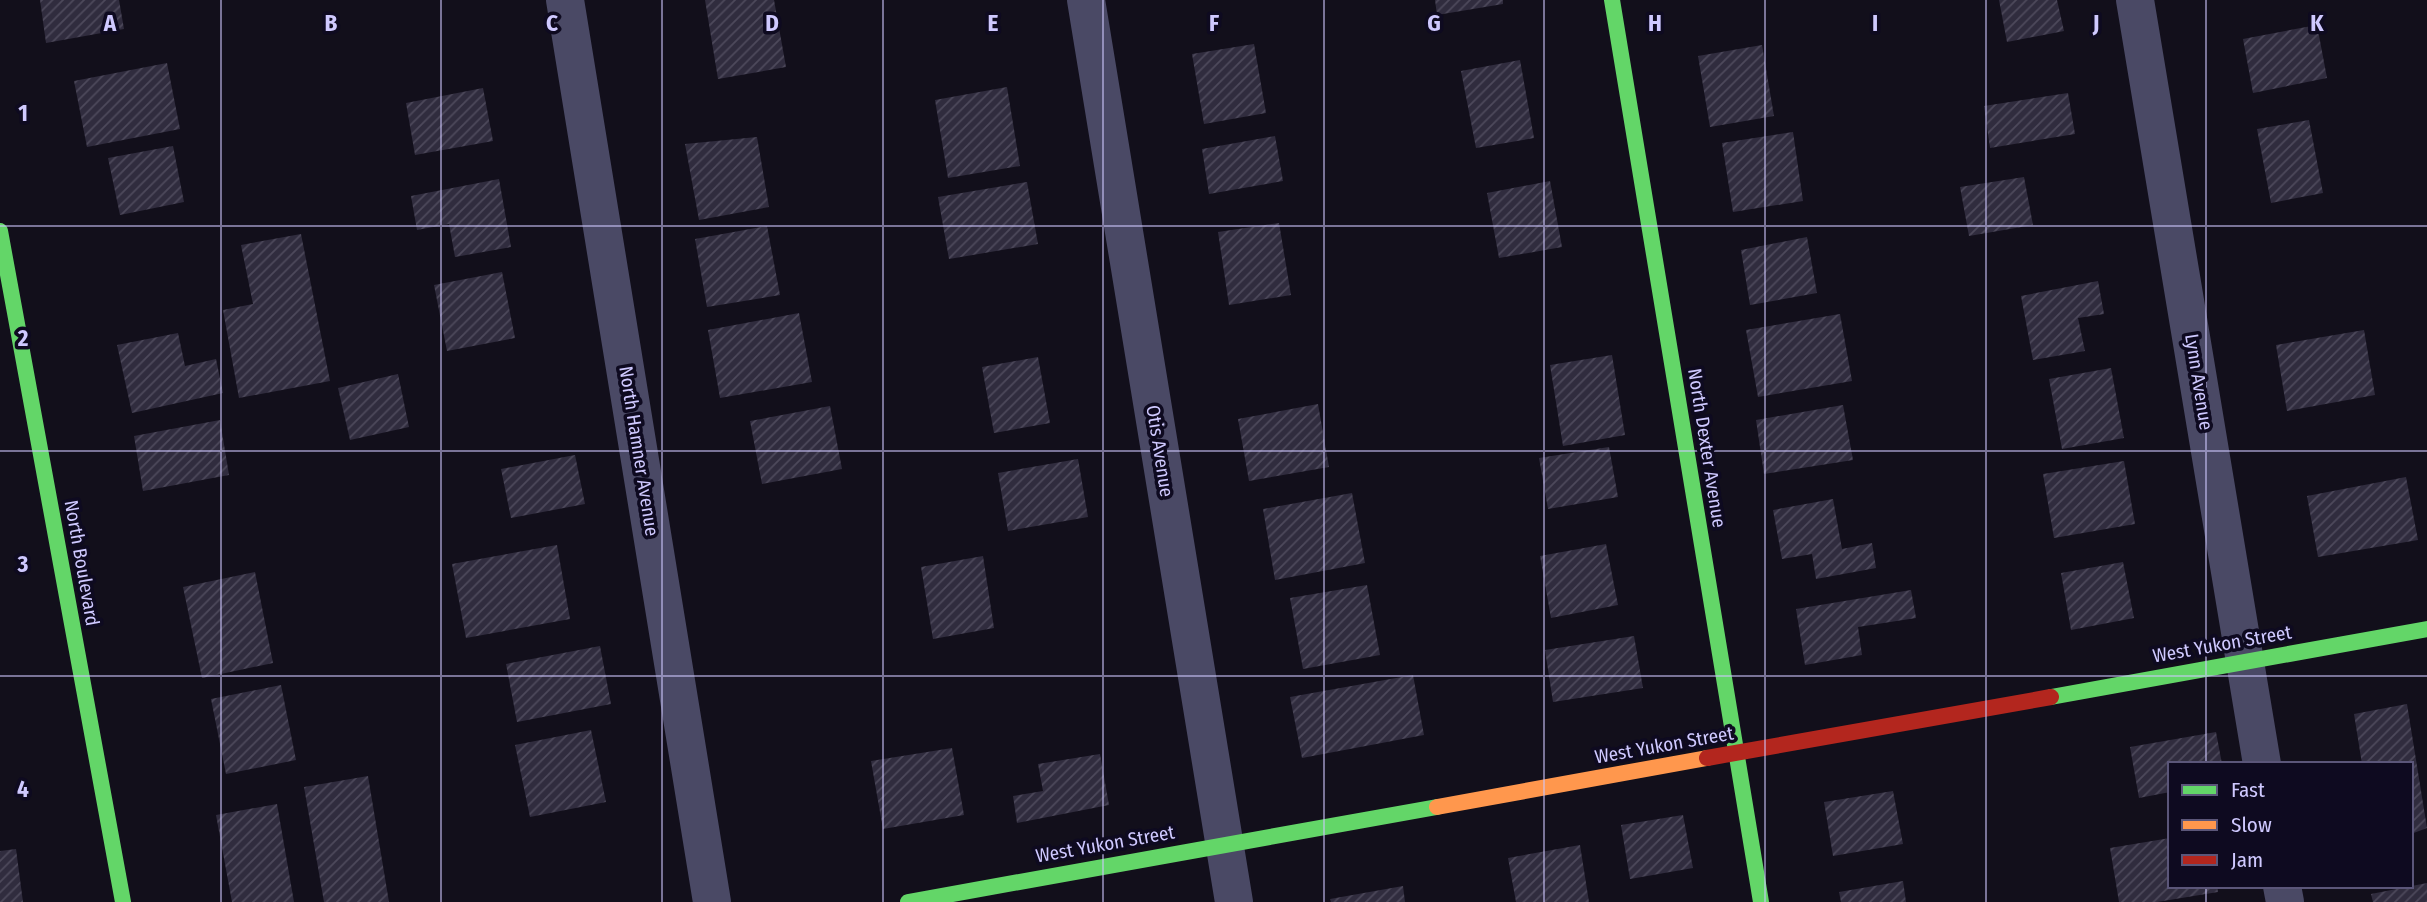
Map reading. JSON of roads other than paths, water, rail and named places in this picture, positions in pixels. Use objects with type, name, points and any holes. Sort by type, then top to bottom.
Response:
[{"type":"street","name":"North Hamner Avenue","points":[[565,0],[712,902]]},
{"type":"street","name":"Otis Avenue","points":[[1086,0],[1234,902]]},
{"type":"street","name":"North Dexter Avenue","points":[[1612,0],[1761,902]]},
{"type":"street","name":"Lynn Avenue","points":[[2135,0],[2262,762]]},
{"type":"street","name":"North Boulevard","points":[[0,231],[123,902]]},
{"type":"street","name":"West Yukon Street","points":[[908,902],[2427,629]]}]
